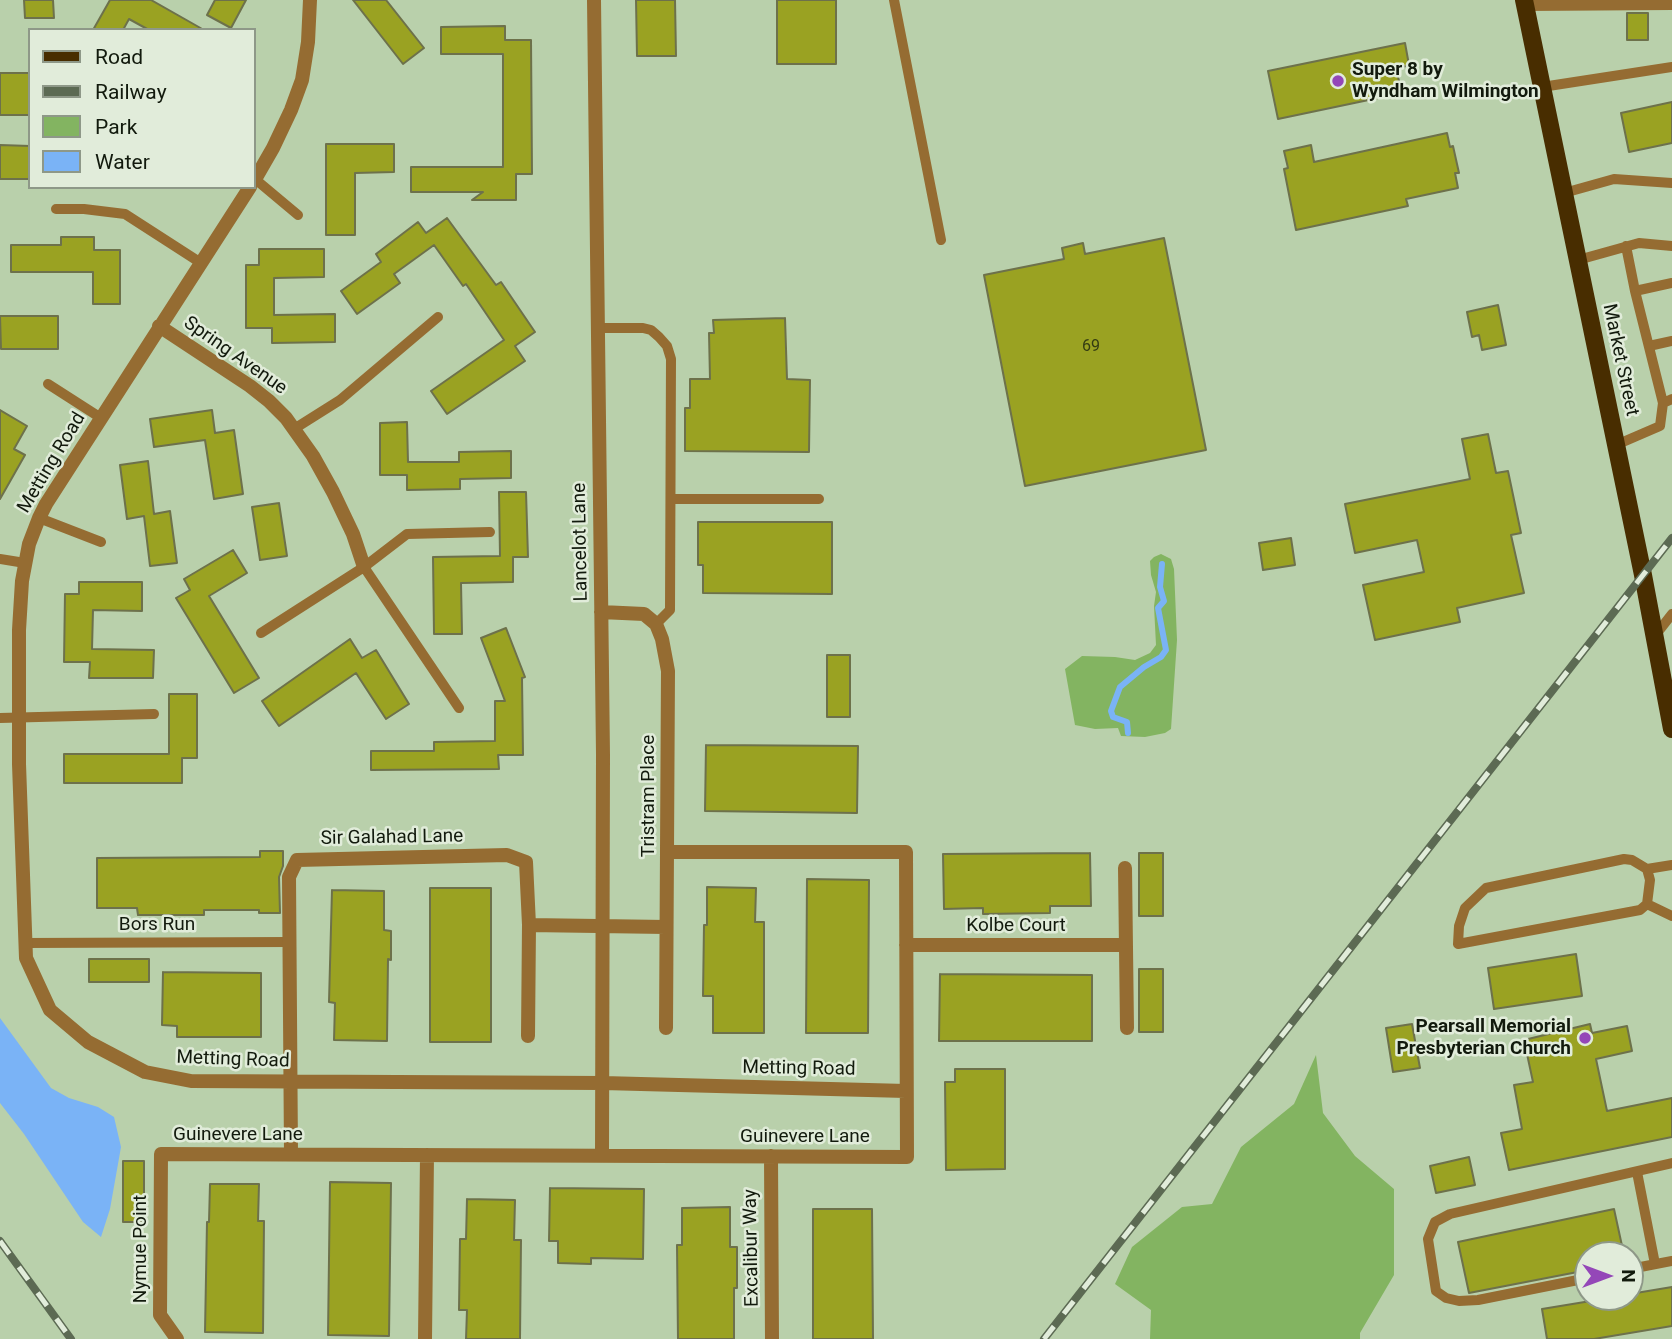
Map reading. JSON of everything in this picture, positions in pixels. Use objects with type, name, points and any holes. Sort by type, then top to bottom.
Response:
[{"type":"main road","name":"Market Street","points":[[1525,2],[1672,729]]},
{"type":"street","name":"Metting Road","points":[[256,178],[287,119],[302,80],[308,42],[310,0]]},
{"type":"street","name":"Lancelot Lane","points":[[594,0],[603,754],[602,1156]]},
{"type":"street","points":[[1525,2],[1672,3]]},
{"type":"street","name":"Metting Road","points":[[249,189],[38,518],[24,563],[19,630],[19,718],[25,943],[26,958],[50,1010],[88,1042],[145,1072],[191,1081],[603,1083],[906,1090]]},
{"type":"street","name":"Spring Avenue","points":[[159,327],[250,386],[269,401],[294,429],[333,492],[353,534],[364,567]]},
{"type":"street","points":[[601,612],[644,614],[656,624]]},
{"type":"street","name":"Tristram Place","points":[[656,624],[662,639],[668,671],[666,1028]]},
{"type":"street","name":"Guinevere Lane","points":[[161,1154],[907,1157],[906,852],[668,852]]},
{"type":"street","name":"Sir Galahad Lane","points":[[290,1154],[289,877],[297,860],[507,855],[526,862],[529,925],[528,1036]]},
{"type":"street","points":[[1125,868],[1127,1028]]},
{"type":"street","points":[[529,925],[666,927]]},
{"type":"street","name":"Kolbe Court","points":[[906,945],[1126,945]]},
{"type":"street","name":"Nymue Point","points":[[161,1154],[160,1315],[177,1339]]},
{"type":"street","points":[[425,1339],[427,1155]]},
{"type":"street","name":"Excalibur Way","points":[[771,1156],[772,1339]]},
{"type":"lane","points":[[894,0],[941,240]]},
{"type":"lane","points":[[1542,87],[1672,67]]},
{"type":"lane","points":[[1564,193],[1614,179],[1672,183]]},
{"type":"lane","points":[[256,185],[298,215]]},
{"type":"lane","points":[[56,209],[125,214],[201,263]]},
{"type":"lane","points":[[1578,260],[1639,243],[1672,246]]},
{"type":"lane","points":[[1616,445],[1660,426],[1667,401],[1649,345],[1626,246]]},
{"type":"lane","points":[[1635,290],[1672,283]]},
{"type":"lane","points":[[294,429],[340,400],[438,317]]},
{"type":"lane","points":[[597,328],[651,330],[667,346],[671,359],[670,610],[656,624]]},
{"type":"lane","points":[[1649,345],[1672,341]]},
{"type":"lane","points":[[48,384],[101,418]]},
{"type":"lane","points":[[671,499],[819,499]]},
{"type":"lane","points":[[38,518],[101,542]]},
{"type":"lane","points":[[261,633],[364,567],[407,534],[490,531]]},
{"type":"lane","points":[[0,559],[24,563]]},
{"type":"lane","points":[[364,567],[459,708]]},
{"type":"lane","points":[[1654,637],[1672,614]]},
{"type":"lane","points":[[0,718],[154,714]]},
{"type":"lane","points":[[1647,869],[1650,880],[1647,904],[1640,910],[1458,944],[1459,926],[1465,908],[1486,888],[1624,859],[1632,860],[1647,869],[1672,864]]},
{"type":"lane","points":[[1647,904],[1672,916]]},
{"type":"lane","name":"Bors Run","points":[[25,943],[289,942]]},
{"type":"lane","points":[[1574,1281],[1478,1300],[1459,1301],[1446,1298],[1436,1291],[1428,1239],[1435,1222],[1450,1214],[1672,1164]]},
{"type":"lane","points":[[1637,1172],[1655,1264]]},
{"type":"lane","points":[[1644,1266],[1672,1261]]},
{"type":"green space","points":[[1161,554],[1171,559],[1174,569],[1177,640],[1171,729],[1145,737],[1121,736],[1118,728],[1095,729],[1075,725],[1065,669],[1082,656],[1135,660],[1150,653],[1156,645],[1156,592],[1150,561]]},
{"type":"green space","points":[[1316,1055],[1323,1113],[1355,1156],[1394,1189],[1394,1275],[1360,1333],[1360,1339],[1150,1339],[1151,1310],[1115,1284],[1132,1247],[1182,1207],[1212,1204],[1241,1147],[1294,1104]]},
{"type":"water","points":[[0,1018],[51,1088],[69,1098],[98,1107],[114,1117],[121,1147],[110,1209],[101,1237],[83,1222],[0,1103]]},
{"type":"building","points":[[24,0],[53,0],[54,18],[25,18]]},
{"type":"building","points":[[110,0],[151,0],[200,28],[145,28],[129,19],[124,28],[94,28]]},
{"type":"building","points":[[215,0],[246,0],[231,28],[207,15]]},
{"type":"building","points":[[353,0],[386,0],[424,48],[403,64]]},
{"type":"building","points":[[636,0],[675,0],[676,56],[637,56]]},
{"type":"building","points":[[777,0],[836,0],[836,64],[777,64]]},
{"type":"building","points":[[1627,13],[1648,13],[1648,40],[1627,40]]},
{"type":"building","points":[[505,26],[505,40],[531,40],[532,174],[516,174],[516,200],[472,200],[483,192],[411,192],[411,167],[503,167],[503,54],[441,54],[441,27]]},
{"type":"building","points":[[1405,43],[1409,65],[1396,69],[1402,93],[1278,119],[1268,71]]},
{"type":"building","points":[[0,73],[28,73],[28,115],[0,115]]},
{"type":"building","points":[[1672,102],[1672,143],[1629,152],[1621,113]]},
{"type":"building","points":[[1447,133],[1459,173],[1455,173],[1458,188],[1406,199],[1408,206],[1296,230],[1284,169],[1288,168],[1284,151],[1311,145],[1314,162]]},
{"type":"building","points":[[326,144],[394,144],[394,172],[355,173],[355,235],[326,235]]},
{"type":"building","points":[[0,145],[28,146],[28,179],[0,179]]},
{"type":"building","points":[[447,218],[496,285],[501,282],[535,332],[515,346],[525,361],[447,414],[431,391],[504,340],[466,284],[463,286],[434,245],[394,274],[400,283],[357,314],[341,291],[381,262],[376,254],[418,222],[426,233]]},
{"type":"building","points":[[61,237],[94,237],[94,250],[120,250],[120,304],[93,304],[93,272],[11,272],[11,245],[61,245]]},
{"type":"building","points":[[1164,238],[1206,450],[1025,486],[984,275],[1064,259],[1062,248],[1083,243],[1085,254]]},
{"type":"building","points":[[259,249],[324,249],[324,277],[274,278],[274,315],[335,314],[335,342],[272,343],[272,328],[246,328],[246,265],[259,265]]},
{"type":"building","points":[[1498,305],[1506,345],[1482,350],[1479,335],[1472,337],[1467,312]]},
{"type":"building","points":[[0,316],[58,316],[58,349],[1,349]]},
{"type":"building","points":[[785,318],[787,379],[810,380],[809,452],[685,451],[685,408],[690,408],[690,379],[710,379],[709,333],[714,333],[713,320]]},
{"type":"building","points":[[0,410],[27,426],[14,449],[25,455],[0,499]]},
{"type":"building","points":[[212,410],[215,433],[234,430],[243,494],[214,499],[205,440],[154,447],[150,419]]},
{"type":"building","points":[[407,422],[408,462],[459,462],[459,452],[511,451],[511,478],[460,479],[460,489],[407,490],[407,475],[380,475],[380,423]]},
{"type":"building","points":[[1488,434],[1496,473],[1508,471],[1521,533],[1511,535],[1524,593],[1457,608],[1460,622],[1375,640],[1363,585],[1424,572],[1417,540],[1355,553],[1345,504],[1470,479],[1462,439]]},
{"type":"building","points":[[148,461],[154,514],[170,511],[177,563],[150,566],[144,516],[127,519],[120,465]]},
{"type":"building","points":[[499,492],[526,492],[528,557],[513,557],[513,582],[461,583],[462,634],[434,634],[433,557],[500,556]]},
{"type":"building","points":[[279,503],[287,556],[260,560],[252,507]]},
{"type":"building","points":[[698,522],[832,522],[832,594],[703,593],[703,565],[698,565]]},
{"type":"building","points":[[1291,538],[1295,565],[1263,570],[1259,543]]},
{"type":"building","points":[[233,550],[247,573],[209,596],[259,678],[234,693],[176,598],[190,590],[184,579]]},
{"type":"building","points":[[79,582],[142,582],[142,611],[93,610],[92,649],[154,650],[153,678],[89,678],[90,662],[64,662],[65,594],[79,594]]},
{"type":"building","points":[[506,628],[525,677],[522,678],[523,755],[498,755],[499,769],[371,770],[371,751],[434,751],[434,742],[495,741],[495,701],[505,701],[481,638]]},
{"type":"building","points":[[350,639],[362,658],[376,650],[409,704],[386,719],[356,673],[279,726],[262,701]]},
{"type":"building","points":[[827,655],[850,655],[850,717],[827,717]]},
{"type":"building","points":[[169,694],[197,694],[197,758],[182,758],[182,783],[64,783],[64,754],[169,754]]},
{"type":"building","points":[[706,745],[858,746],[857,813],[705,811]]},
{"type":"building","points":[[260,851],[283,851],[283,866],[279,877],[280,913],[259,913],[259,910],[204,910],[204,915],[138,915],[137,908],[97,908],[97,858],[260,857]]},
{"type":"building","points":[[1090,853],[1091,906],[1050,906],[1050,913],[983,914],[983,908],[944,909],[943,854]]},
{"type":"building","points":[[1139,853],[1163,853],[1163,916],[1139,916]]},
{"type":"building","points":[[807,879],[869,880],[868,1033],[806,1033]]},
{"type":"building","points":[[707,887],[756,888],[755,922],[764,922],[764,1033],[713,1033],[713,996],[703,996]]},
{"type":"building","points":[[430,888],[491,888],[491,1042],[430,1042]]},
{"type":"building","points":[[332,890],[384,891],[384,930],[391,931],[387,1041],[334,1040],[335,1003],[329,1002]]},
{"type":"building","points":[[1576,954],[1582,996],[1494,1009],[1488,968]]},
{"type":"building","points":[[89,959],[149,959],[149,982],[89,982]]},
{"type":"building","points":[[1139,969],[1163,969],[1163,1032],[1139,1032]]},
{"type":"building","points":[[163,972],[261,973],[261,1037],[177,1037],[177,1026],[162,1025]]},
{"type":"building","points":[[940,974],[1092,975],[1092,1041],[939,1041]]},
{"type":"building","points":[[1412,1024],[1420,1068],[1393,1072],[1386,1028]]},
{"type":"building","points":[[1590,1024],[1592,1033],[1627,1026],[1632,1051],[1596,1059],[1607,1111],[1672,1098],[1672,1137],[1509,1170],[1501,1133],[1522,1129],[1514,1085],[1533,1082],[1524,1040]]},
{"type":"building","points":[[955,1069],[1005,1069],[1005,1169],[946,1170],[945,1082],[955,1082]]},
{"type":"building","points":[[1469,1157],[1475,1185],[1436,1193],[1430,1166]]},
{"type":"building","points":[[123,1161],[144,1161],[144,1222],[123,1222]]},
{"type":"building","points":[[330,1182],[391,1183],[389,1336],[328,1335]]},
{"type":"building","points":[[210,1184],[259,1184],[258,1221],[264,1221],[263,1333],[205,1332]]},
{"type":"building","points":[[550,1188],[644,1189],[643,1259],[591,1258],[591,1264],[558,1263],[558,1241],[549,1241]]},
{"type":"building","points":[[467,1199],[515,1200],[514,1240],[521,1240],[520,1339],[466,1339],[467,1310],[459,1310],[460,1239],[466,1239]]},
{"type":"building","points":[[730,1207],[730,1247],[737,1247],[734,1339],[678,1339],[677,1245],[682,1245],[682,1208]]},
{"type":"building","points":[[813,1209],[872,1209],[873,1339],[813,1339]]},
{"type":"building","points":[[1614,1209],[1621,1241],[1574,1241],[1574,1273],[1469,1293],[1458,1242]]},
{"type":"building","points":[[1672,1287],[1672,1326],[1594,1339],[1547,1339],[1542,1309],[1574,1304],[1574,1311],[1644,1311],[1644,1292]]},
{"type":"waterway","points":[[1128,733],[1127,722],[1113,717],[1111,711],[1120,687],[1161,657],[1166,650],[1158,608],[1164,601],[1160,587],[1162,564]]},
{"type":"railway","points":[[1044,1339],[1672,538]]},
{"type":"railway","points":[[0,1241],[71,1339]]},
{"type":"place","name":"Super 8 by Wyndham Wilmington","points":[[1338,81]]},
{"type":"place","name":"Pearsall Memorial Presbyterian Church","points":[[1585,1038]]}]
